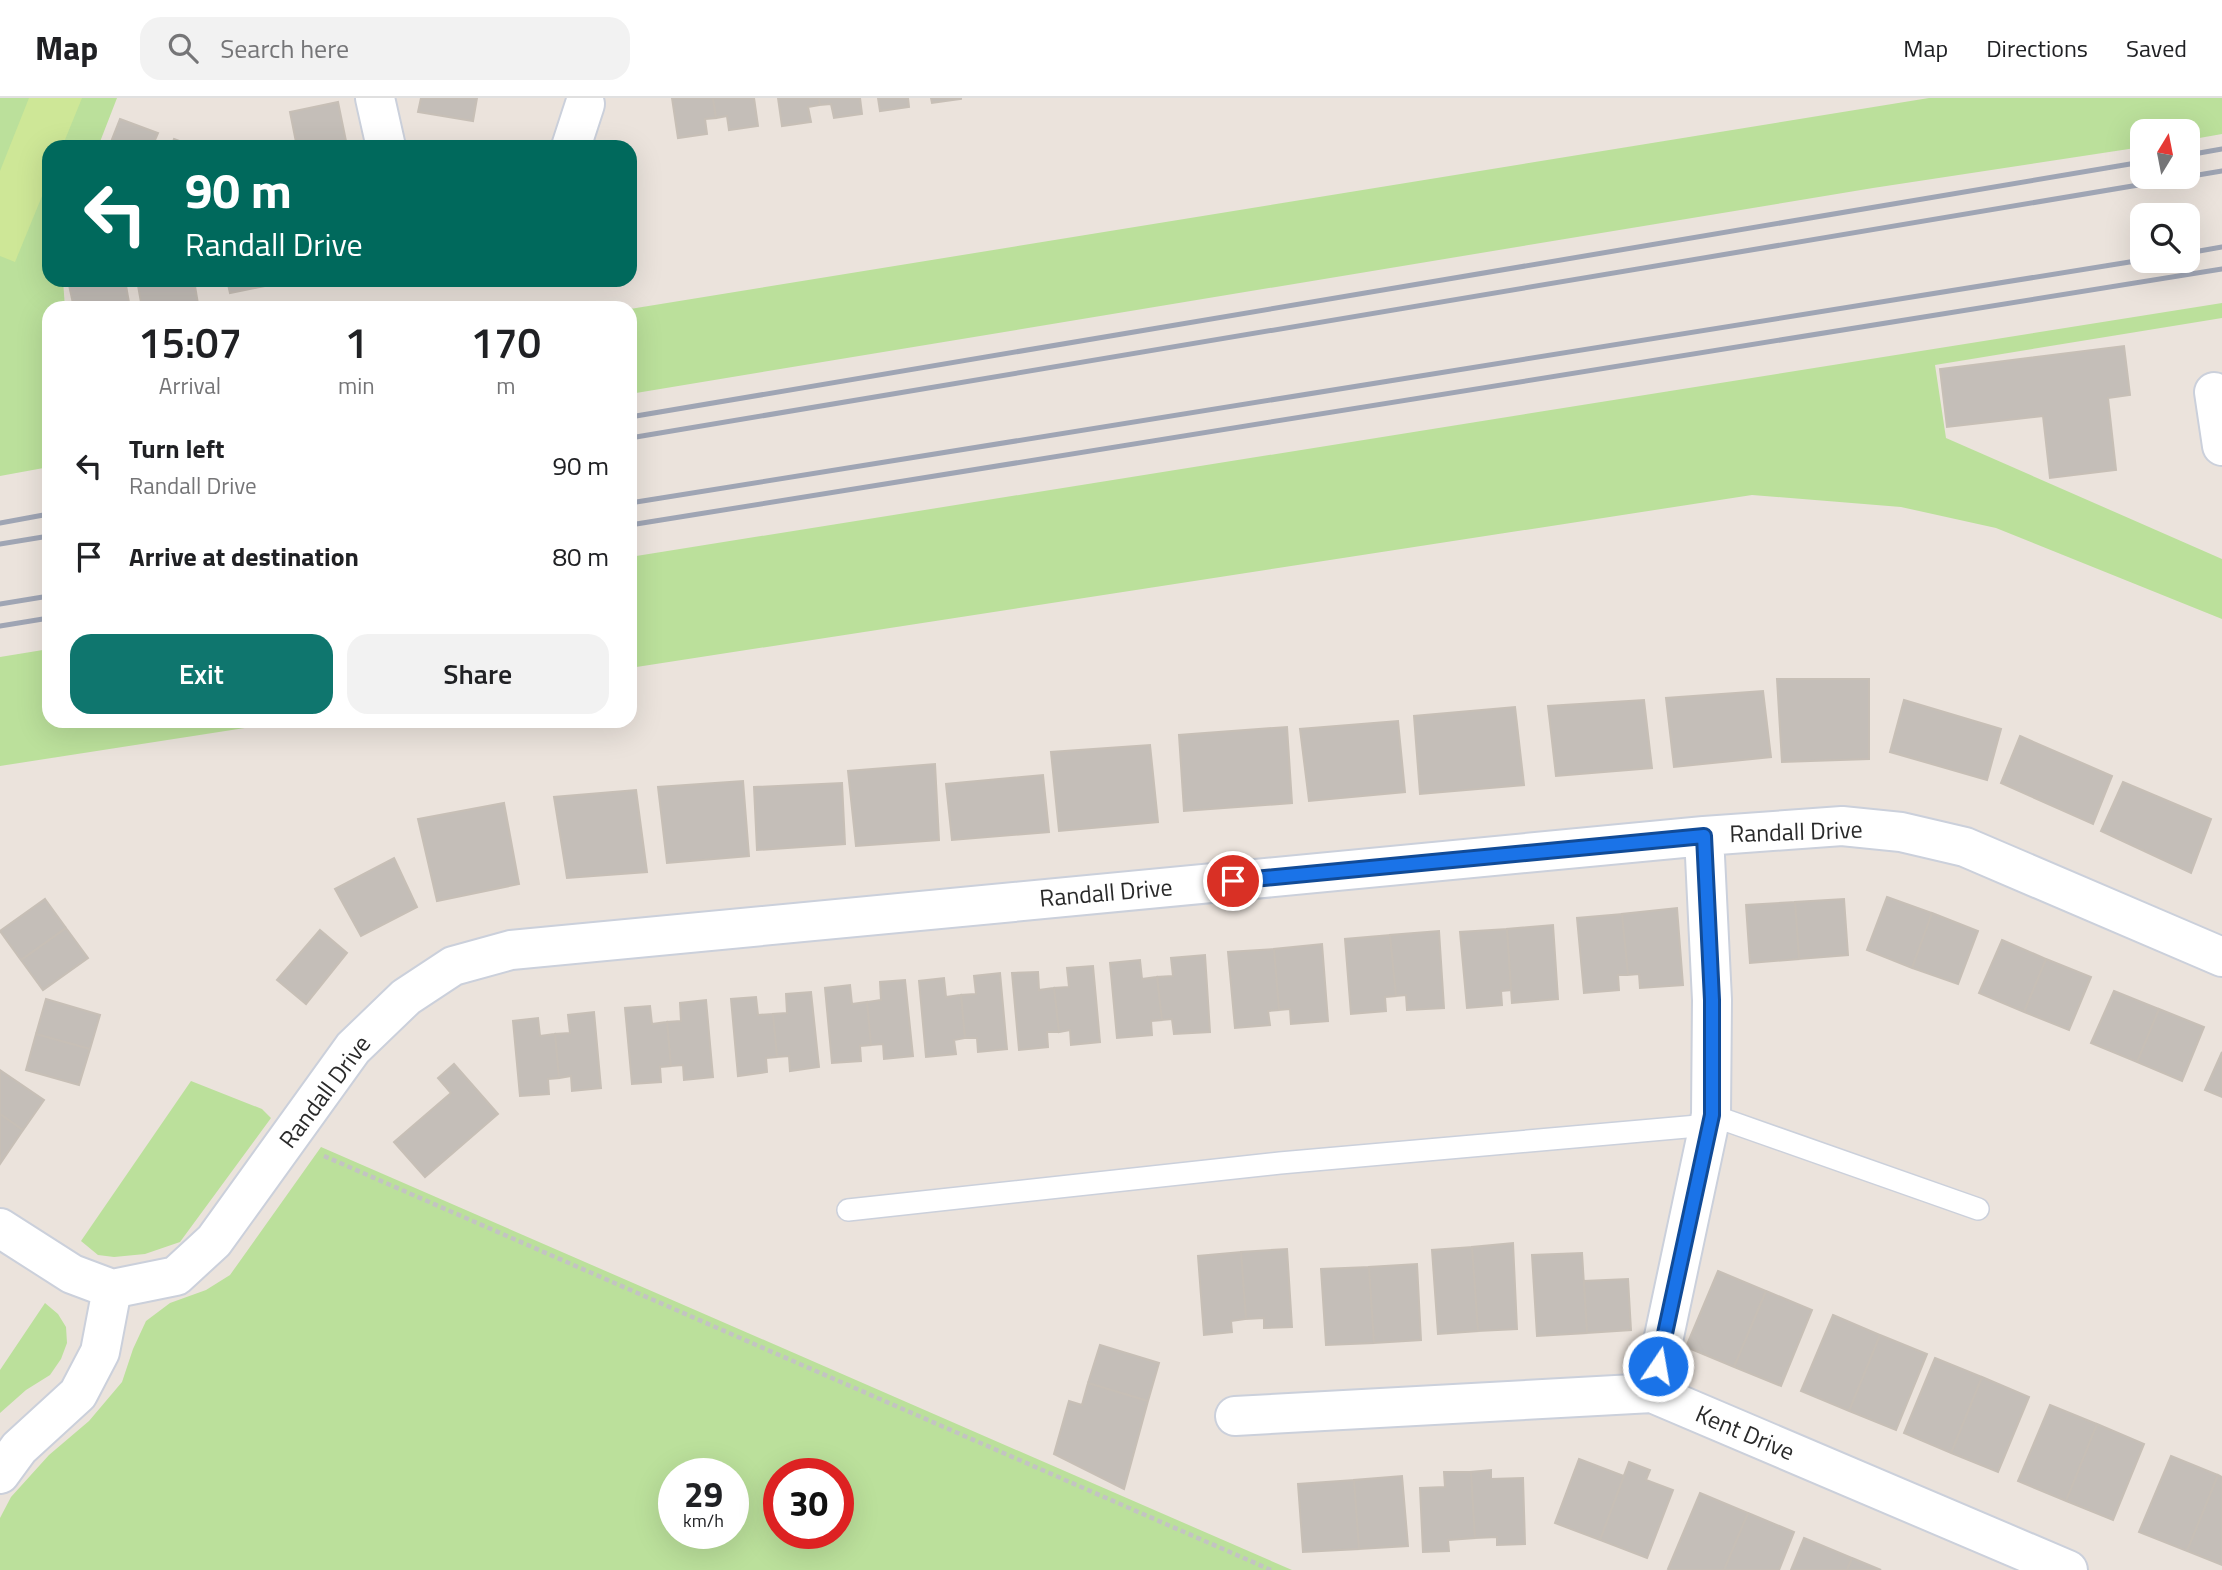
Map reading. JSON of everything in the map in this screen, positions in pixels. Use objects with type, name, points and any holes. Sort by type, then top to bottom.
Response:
[{"type":"street","points":[[375,98],[384,140]]},
{"type":"street","points":[[572,140],[585,104]]},
{"type":"street","points":[[2214,393],[2222,446]]},
{"type":"street","name":"Randall Drive","points":[[111,1289],[176,1276],[214,1241],[353,1048],[406,997],[453,966],[511,950],[1704,836],[1842,827],[1914,835],[1965,847],[2222,957]]},
{"type":"street","points":[[1652,1393],[1710,1120],[1712,1000],[1704,836]]},
{"type":"street","points":[[0,1228],[72,1274],[111,1289],[100,1352],[78,1394],[19,1448],[0,1474]]},
{"type":"street","name":"Kent Drive","points":[[1235,1416],[1652,1393],[2068,1570]]},
{"type":"lane","points":[[848,1210],[1710,1120],[1978,1209]]},
{"type":"path","points":[[288,1140],[1271,1570]]},
{"type":"green space","points":[[0,98],[117,98],[101,140],[42,140],[42,287],[64,287],[64,301],[42,301],[42,468],[0,476]]},
{"type":"green space","points":[[29,98],[82,98],[65,140],[42,140],[42,196],[15,262],[0,256],[0,171]]},
{"type":"green space","points":[[1929,98],[2222,98],[2222,134],[2200,138],[2200,119],[2130,119],[2130,149],[1873,188],[637,393],[637,308]]},
{"type":"green space","points":[[2222,303],[2222,318],[1935,365],[1946,438],[2222,559],[2222,619],[1996,528],[1901,507],[1752,495],[637,667],[637,556]]},
{"type":"green space","points":[[42,650],[42,728],[245,728],[0,766],[0,657]]},
{"type":"green space","points":[[191,1081],[262,1109],[271,1118],[180,1242],[145,1254],[114,1257],[98,1255],[81,1241]]},
{"type":"green space","points":[[321,1147],[1292,1570],[0,1570],[0,1518],[11,1497],[49,1455],[89,1421],[122,1382],[146,1321],[170,1303],[206,1290],[230,1275]]},
{"type":"green space","points":[[45,1303],[58,1314],[66,1327],[67,1343],[61,1359],[50,1375],[26,1390],[0,1413],[0,1370]]},
{"type":"building","points":[[421,98],[477,98],[473,121],[418,112]]},
{"type":"building","points":[[672,98],[713,98],[716,118],[705,119],[707,134],[678,138]]},
{"type":"building","points":[[713,98],[754,98],[758,126],[729,130],[727,116],[716,118]]},
{"type":"building","points":[[778,98],[819,98],[820,105],[808,107],[811,122],[782,126]]},
{"type":"building","points":[[819,98],[860,98],[862,114],[834,118],[831,104],[820,105]]},
{"type":"building","points":[[878,98],[908,98],[909,107],[880,111]]},
{"type":"building","points":[[931,98],[961,98],[961,99],[932,103]]},
{"type":"building","points":[[338,102],[346,140],[296,140],[290,112]]},
{"type":"building","points":[[120,119],[158,133],[155,140],[112,140]]},
{"type":"building","points":[[69,287],[126,287],[129,301],[72,301]]},
{"type":"building","points":[[138,287],[195,287],[198,301],[141,301]]},
{"type":"building","points":[[229,287],[260,287],[230,293]]},
{"type":"building","points":[[2124,346],[2130,395],[2108,398],[2116,470],[2050,478],[2043,416],[1947,427],[1940,369]]},
{"type":"building","points":[[1777,679],[1869,679],[1869,759],[1782,762]]},
{"type":"building","points":[[1763,691],[1771,757],[1674,767],[1666,698]]},
{"type":"building","points":[[1644,700],[1652,768],[1556,776],[1548,706]]},
{"type":"building","points":[[1904,700],[2001,729],[1987,780],[1890,752]]},
{"type":"building","points":[[1515,707],[1524,785],[1420,794],[1414,716]]},
{"type":"building","points":[[1398,721],[1405,792],[1309,801],[1300,729]]},
{"type":"building","points":[[1287,727],[1292,803],[1184,811],[1179,735]]},
{"type":"building","points":[[2020,736],[2112,776],[2093,824],[2001,783]]},
{"type":"building","points":[[1150,745],[1158,822],[1059,831],[1051,752]]},
{"type":"building","points":[[935,764],[939,840],[856,846],[848,771]]},
{"type":"building","points":[[1043,775],[1049,832],[952,840],[946,784]]},
{"type":"building","points":[[743,781],[749,856],[667,863],[658,787]]},
{"type":"building","points":[[2123,782],[2211,819],[2191,873],[2101,831]]},
{"type":"building","points":[[842,783],[845,844],[757,850],[754,787]]},
{"type":"building","points":[[636,790],[647,872],[567,878],[554,797]]},
{"type":"building","points":[[504,803],[519,884],[437,901],[418,819]]},
{"type":"building","points":[[394,858],[417,907],[361,936],[335,889]]},
{"type":"building","points":[[1887,897],[1932,913],[1912,968],[1867,950]]},
{"type":"building","points":[[45,899],[66,928],[21,960],[0,931]]},
{"type":"building","points":[[1844,899],[1848,955],[1799,959],[1795,902]]},
{"type":"building","points":[[1795,902],[1799,959],[1750,963],[1746,905]]},
{"type":"building","points":[[1677,908],[1683,985],[1640,988],[1639,974],[1628,975],[1622,914]]},
{"type":"building","points":[[1932,913],[1978,931],[1958,984],[1912,968]]},
{"type":"building","points":[[1622,914],[1628,975],[1618,975],[1619,990],[1584,993],[1577,918]]},
{"type":"building","points":[[1553,925],[1558,999],[1512,1003],[1507,929]]},
{"type":"building","points":[[66,928],[88,958],[43,990],[21,960]]},
{"type":"building","points":[[1507,929],[1511,990],[1501,991],[1502,1005],[1467,1008],[1460,932]]},
{"type":"building","points":[[320,930],[347,953],[306,1004],[277,980]]},
{"type":"building","points":[[1439,931],[1444,1008],[1407,1010],[1406,995],[1396,996],[1390,935]]},
{"type":"building","points":[[1390,935],[1396,996],[1385,997],[1386,1011],[1351,1014],[1345,939]]},
{"type":"building","points":[[2002,940],[2046,959],[2024,1012],[1979,993]]},
{"type":"building","points":[[1322,944],[1328,1021],[1291,1024],[1290,1009],[1279,1010],[1274,949]]},
{"type":"building","points":[[1274,949],[1279,1010],[1268,1011],[1270,1025],[1235,1028],[1228,952]]},
{"type":"building","points":[[1205,955],[1210,1032],[1174,1034],[1172,1019],[1162,1020],[1157,977],[1173,976],[1171,958]]},
{"type":"building","points":[[2046,959],[2091,977],[2069,1030],[2024,1012]]},
{"type":"building","points":[[1140,960],[1142,979],[1157,977],[1162,1020],[1151,1021],[1152,1035],[1117,1038],[1110,963]]},
{"type":"building","points":[[1093,966],[1100,1042],[1071,1045],[1070,1030],[1059,1032],[1054,988],[1069,987],[1067,968]]},
{"type":"building","points":[[1038,972],[1039,990],[1054,988],[1059,1032],[1047,1032],[1048,1047],[1019,1050],[1012,973]]},
{"type":"building","points":[[1000,973],[1007,1049],[978,1052],[977,1038],[965,1038],[961,995],[976,994],[974,976]]},
{"type":"building","points":[[944,978],[946,997],[961,995],[965,1038],[954,1040],[956,1054],[926,1057],[919,981]]},
{"type":"building","points":[[905,980],[913,1056],[884,1059],[883,1044],[871,1045],[867,1002],[881,1000],[880,982]]},
{"type":"building","points":[[850,985],[852,1004],[867,1002],[871,1045],[860,1046],[861,1061],[832,1063],[825,988]]},
{"type":"building","points":[[2114,991],[2159,1009],[2137,1062],[2091,1043]]},
{"type":"building","points":[[811,992],[819,1067],[790,1071],[789,1056],[777,1057],[773,1014],[787,1013],[786,994]]},
{"type":"building","points":[[756,997],[758,1015],[773,1014],[777,1057],[766,1058],[767,1072],[738,1076],[731,999]]},
{"type":"building","points":[[46,999],[100,1015],[90,1049],[36,1034]]},
{"type":"building","points":[[706,1000],[713,1077],[684,1080],[683,1065],[671,1066],[667,1022],[681,1021],[680,1003]]},
{"type":"building","points":[[650,1006],[652,1024],[667,1022],[671,1066],[660,1067],[661,1082],[632,1084],[625,1008]]},
{"type":"building","points":[[2159,1009],[2204,1027],[2182,1081],[2137,1062]]},
{"type":"building","points":[[594,1012],[601,1088],[572,1091],[571,1076],[559,1078],[555,1034],[570,1033],[568,1015]]},
{"type":"building","points":[[538,1018],[540,1036],[555,1034],[559,1078],[548,1079],[549,1094],[520,1096],[513,1021]]},
{"type":"building","points":[[36,1034],[90,1049],[79,1085],[26,1070]]},
{"type":"building","points":[[2222,1052],[2222,1097],[2205,1090]]},
{"type":"building","points":[[454,1064],[498,1114],[425,1177],[394,1142],[451,1093],[438,1078]]},
{"type":"building","points":[[0,1070],[44,1100],[23,1130],[0,1114]]},
{"type":"building","points":[[0,1114],[23,1130],[0,1164]]},
{"type":"building","points":[[1513,1243],[1517,1329],[1478,1331],[1472,1247]]},
{"type":"building","points":[[1472,1247],[1478,1331],[1438,1334],[1432,1250]]},
{"type":"building","points":[[1287,1249],[1292,1327],[1264,1328],[1264,1318],[1246,1319],[1241,1252]]},
{"type":"building","points":[[1241,1252],[1246,1319],[1231,1321],[1232,1332],[1204,1335],[1198,1256]]},
{"type":"building","points":[[1582,1253],[1587,1333],[1537,1336],[1532,1255]]},
{"type":"building","points":[[1417,1264],[1421,1340],[1374,1343],[1369,1267]]},
{"type":"building","points":[[1369,1267],[1374,1343],[1326,1345],[1321,1269]]},
{"type":"building","points":[[1718,1271],[1766,1291],[1734,1367],[1686,1347]]},
{"type":"building","points":[[1628,1279],[1631,1330],[1587,1333],[1584,1281]]},
{"type":"building","points":[[1766,1291],[1812,1310],[1781,1386],[1734,1367]]},
{"type":"building","points":[[1833,1315],[1880,1335],[1849,1411],[1801,1391]]},
{"type":"building","points":[[1880,1335],[1927,1354],[1896,1430],[1849,1411]]},
{"type":"building","points":[[1100,1345],[1159,1363],[1148,1401],[1088,1383]]},
{"type":"building","points":[[1935,1358],[1982,1377],[1951,1453],[1904,1433]]},
{"type":"building","points":[[1982,1377],[2029,1397],[1998,1472],[1951,1453]]},
{"type":"building","points":[[1088,1383],[1148,1401],[1124,1489],[1054,1454],[1069,1401],[1082,1405]]},
{"type":"building","points":[[2050,1405],[2097,1424],[2066,1501],[2018,1481]]},
{"type":"building","points":[[2097,1424],[2144,1444],[2113,1520],[2066,1501]]},
{"type":"building","points":[[2171,1456],[2218,1475],[2187,1551],[2139,1532]]},
{"type":"building","points":[[1579,1459],[1624,1476],[1600,1540],[1555,1523]]},
{"type":"building","points":[[1629,1462],[1650,1470],[1646,1480],[1673,1490],[1647,1558],[1600,1540]]},
{"type":"building","points":[[1491,1470],[1491,1479],[1523,1478],[1525,1544],[1497,1545],[1497,1537],[1475,1538],[1471,1472]]},
{"type":"building","points":[[1444,1472],[1471,1472],[1475,1538],[1448,1540],[1449,1551],[1423,1552],[1420,1488],[1445,1487]]},
{"type":"building","points":[[2218,1475],[2222,1477],[2222,1565],[2187,1551]]},
{"type":"building","points":[[1402,1476],[1408,1546],[1359,1549],[1354,1480]]},
{"type":"building","points":[[1354,1480],[1359,1549],[1303,1552],[1298,1484]]},
{"type":"building","points":[[1700,1493],[1748,1513],[1724,1570],[1668,1569]]},
{"type":"building","points":[[1748,1513],[1794,1532],[1779,1570],[1724,1570]]},
{"type":"building","points":[[1804,1538],[1852,1558],[1847,1570],[1791,1570]]},
{"type":"building","points":[[1852,1558],[1881,1570],[1847,1570]]},
{"type":"railway","points":[[2200,153],[2222,149]]},
{"type":"railway","points":[[637,416],[2130,164]]},
{"type":"railway","points":[[637,437],[2222,171]]},
{"type":"railway","points":[[2200,251],[2222,247]]},
{"type":"railway","points":[[637,502],[2130,262]]},
{"type":"railway","points":[[637,524],[2222,269]]},
{"type":"railway","points":[[0,523],[42,515]]},
{"type":"railway","points":[[0,544],[42,537]]},
{"type":"railway","points":[[0,604],[42,597]]},
{"type":"railway","points":[[0,626],[42,619]]},
{"type":"route","points":[[1233,881],[1704,836],[1712,1000],[1712,1115],[1658,1366]]}]
